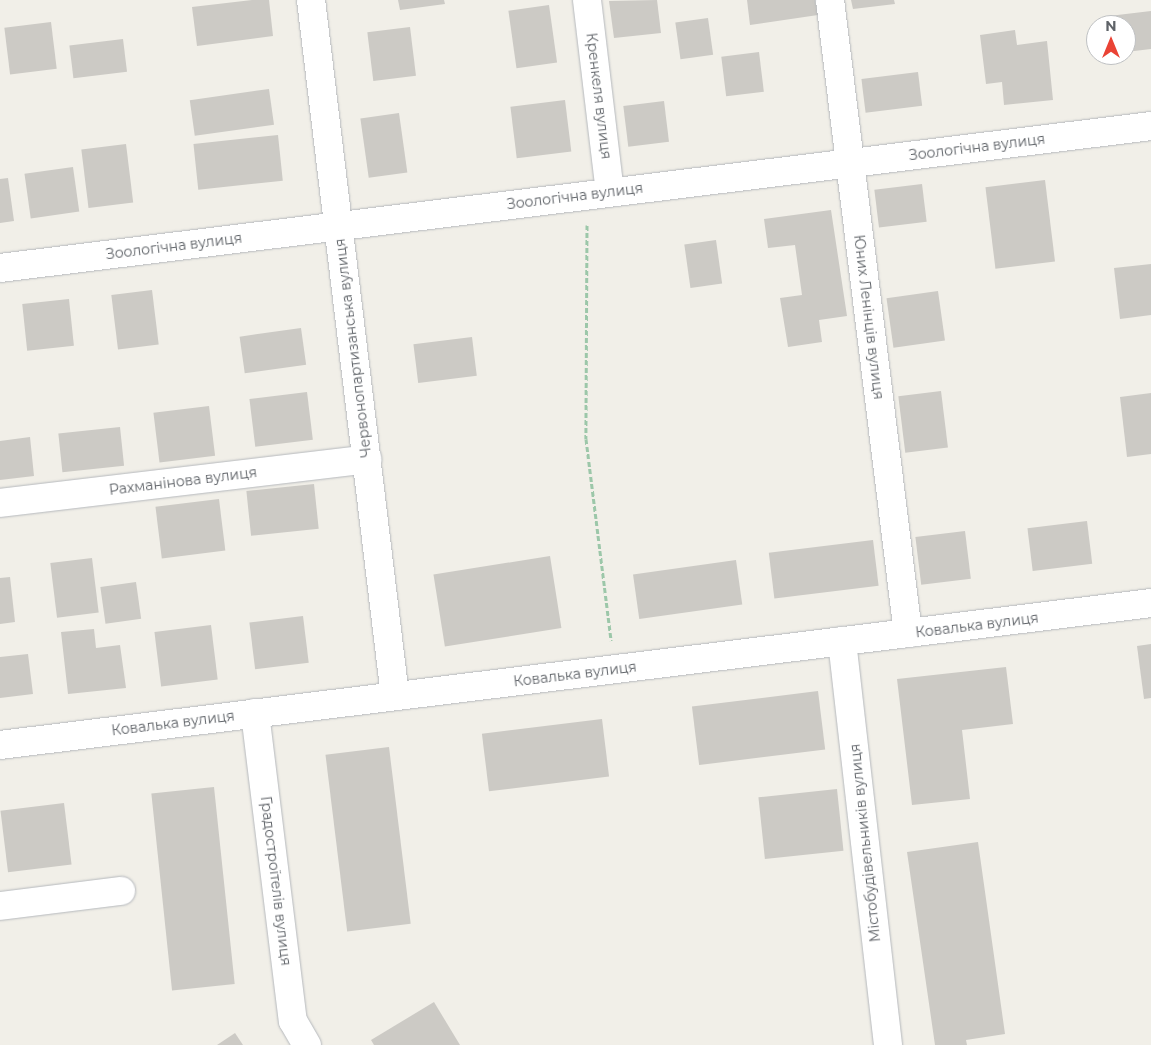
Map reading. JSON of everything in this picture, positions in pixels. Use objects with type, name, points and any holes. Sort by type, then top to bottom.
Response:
[{"type":"street","name":"Червонопартизанська вулиця","points":[[311,0],[396,696]]},
{"type":"street","name":"Кренкеля вулиця","points":[[587,0],[599,193]]},
{"type":"street","name":"Юних Ленінців вулиця","points":[[830,0],[908,633]]},
{"type":"street","name":"Зоологічна вулиця","points":[[0,268],[1151,126]]},
{"type":"street","name":"Рахманінова вулиця","points":[[0,503],[367,459]]},
{"type":"street","name":"Ковалька вулиця","points":[[0,746],[1151,603]]},
{"type":"street","name":"Містобудівельників вулиця","points":[[842,641],[888,1045]]},
{"type":"street","name":"Градостроїтелiв вулиця","points":[[255,713],[293,1021],[307,1045]]},
{"type":"street","points":[[0,906],[122,891]]},
{"type":"path","points":[[599,193],[586,439],[615,669]]},
{"type":"building","points":[[252,0],[269,0],[273,36],[197,46],[192,7]]},
{"type":"building","points":[[398,0],[444,0],[445,4],[400,10]]},
{"type":"building","points":[[657,0],[661,33],[614,38],[609,1]]},
{"type":"building","points":[[747,0],[815,0],[818,15],[750,25]]},
{"type":"building","points":[[851,0],[894,0],[895,4],[853,9]]},
{"type":"building","points":[[549,5],[557,62],[516,68],[508,11]]},
{"type":"building","points":[[1151,11],[1151,49],[1136,51],[1136,15],[1117,15]]},
{"type":"building","points":[[708,18],[713,55],[680,59],[675,23]]},
{"type":"building","points":[[51,22],[57,69],[10,74],[4,28]]},
{"type":"building","points":[[410,27],[416,76],[373,81],[367,32]]},
{"type":"building","points":[[1015,30],[1017,45],[1047,41],[1053,100],[1004,105],[1002,82],[986,84],[980,35]]},
{"type":"building","points":[[123,39],[127,72],[73,78],[69,46]]},
{"type":"building","points":[[759,52],[764,92],[726,96],[721,57]]},
{"type":"building","points":[[918,72],[922,106],[866,113],[861,79]]},
{"type":"building","points":[[269,89],[274,125],[195,136],[190,100]]},
{"type":"building","points":[[565,100],[571,152],[517,158],[510,107]]},
{"type":"building","points":[[664,101],[669,142],[628,147],[623,106]]},
{"type":"building","points":[[399,113],[407,172],[369,178],[360,118]]},
{"type":"building","points":[[278,135],[283,181],[198,190],[193,144]]},
{"type":"building","points":[[126,144],[133,203],[89,208],[81,149]]},
{"type":"building","points":[[73,167],[79,212],[31,218],[24,174]]},
{"type":"building","points":[[8,178],[14,221],[0,223],[0,179]]},
{"type":"building","points":[[1045,180],[1055,261],[995,269],[985,187]]},
{"type":"building","points":[[922,184],[927,222],[879,228],[874,190]]},
{"type":"building","points":[[831,210],[847,316],[819,320],[822,342],[788,347],[780,298],[802,295],[795,245],[768,248],[764,219]]},
{"type":"building","points":[[716,240],[722,284],[690,288],[684,244]]},
{"type":"building","points":[[1151,264],[1151,315],[1120,319],[1114,268]]},
{"type":"building","points":[[152,290],[159,345],[118,350],[111,295]]},
{"type":"building","points":[[938,291],[945,341],[893,348],[887,298]]},
{"type":"building","points":[[69,299],[74,346],[27,351],[22,304]]},
{"type":"building","points":[[301,328],[306,365],[245,373],[240,337]]},
{"type":"building","points":[[472,337],[477,376],[418,383],[413,344]]},
{"type":"building","points":[[941,391],[948,448],[905,453],[898,396]]},
{"type":"building","points":[[307,392],[313,440],[255,447],[249,399]]},
{"type":"building","points":[[1151,393],[1151,454],[1127,457],[1120,397]]},
{"type":"building","points":[[209,406],[215,456],[160,462],[153,413]]},
{"type":"building","points":[[120,427],[124,466],[62,472],[58,433]]},
{"type":"building","points":[[30,437],[34,476],[0,480],[0,441]]},
{"type":"building","points":[[314,484],[319,529],[251,536],[246,491]]},
{"type":"building","points":[[219,499],[225,551],[162,558],[155,507]]},
{"type":"building","points":[[1087,521],[1092,564],[1033,571],[1027,528]]},
{"type":"building","points":[[965,531],[971,579],[921,585],[915,537]]},
{"type":"building","points":[[873,540],[879,586],[774,598],[769,553]]},
{"type":"building","points":[[550,556],[561,628],[445,647],[433,574]]},
{"type":"building","points":[[92,558],[99,613],[57,618],[50,563]]},
{"type":"building","points":[[736,560],[742,605],[639,619],[633,574]]},
{"type":"building","points":[[10,577],[15,622],[0,624],[0,578]]},
{"type":"building","points":[[136,582],[141,619],[105,624],[100,587]]},
{"type":"building","points":[[303,616],[309,663],[255,669],[249,623]]},
{"type":"building","points":[[211,625],[218,680],[161,687],[154,632]]},
{"type":"building","points":[[94,629],[96,648],[120,645],[126,688],[68,694],[61,632]]},
{"type":"building","points":[[1151,644],[1151,698],[1144,699],[1137,646]]},
{"type":"building","points":[[28,654],[33,694],[0,698],[0,657]]},
{"type":"building","points":[[1006,667],[1013,724],[962,730],[970,799],[912,805],[897,679]]},
{"type":"building","points":[[818,691],[825,750],[699,765],[692,706]]},
{"type":"building","points":[[602,719],[609,777],[489,791],[482,734]]},
{"type":"building","points":[[389,747],[411,924],[347,931],[325,755]]},
{"type":"building","points":[[214,787],[235,984],[172,991],[151,794]]},
{"type":"building","points":[[837,789],[843,851],[765,859],[758,797]]},
{"type":"building","points":[[64,803],[72,865],[8,872],[0,811]]},
{"type":"building","points":[[978,842],[1005,1034],[966,1040],[967,1045],[935,1045],[907,852]]},
{"type":"building","points":[[434,1002],[460,1045],[374,1045],[371,1040]]},
{"type":"building","points":[[235,1033],[243,1045],[217,1045]]}]
